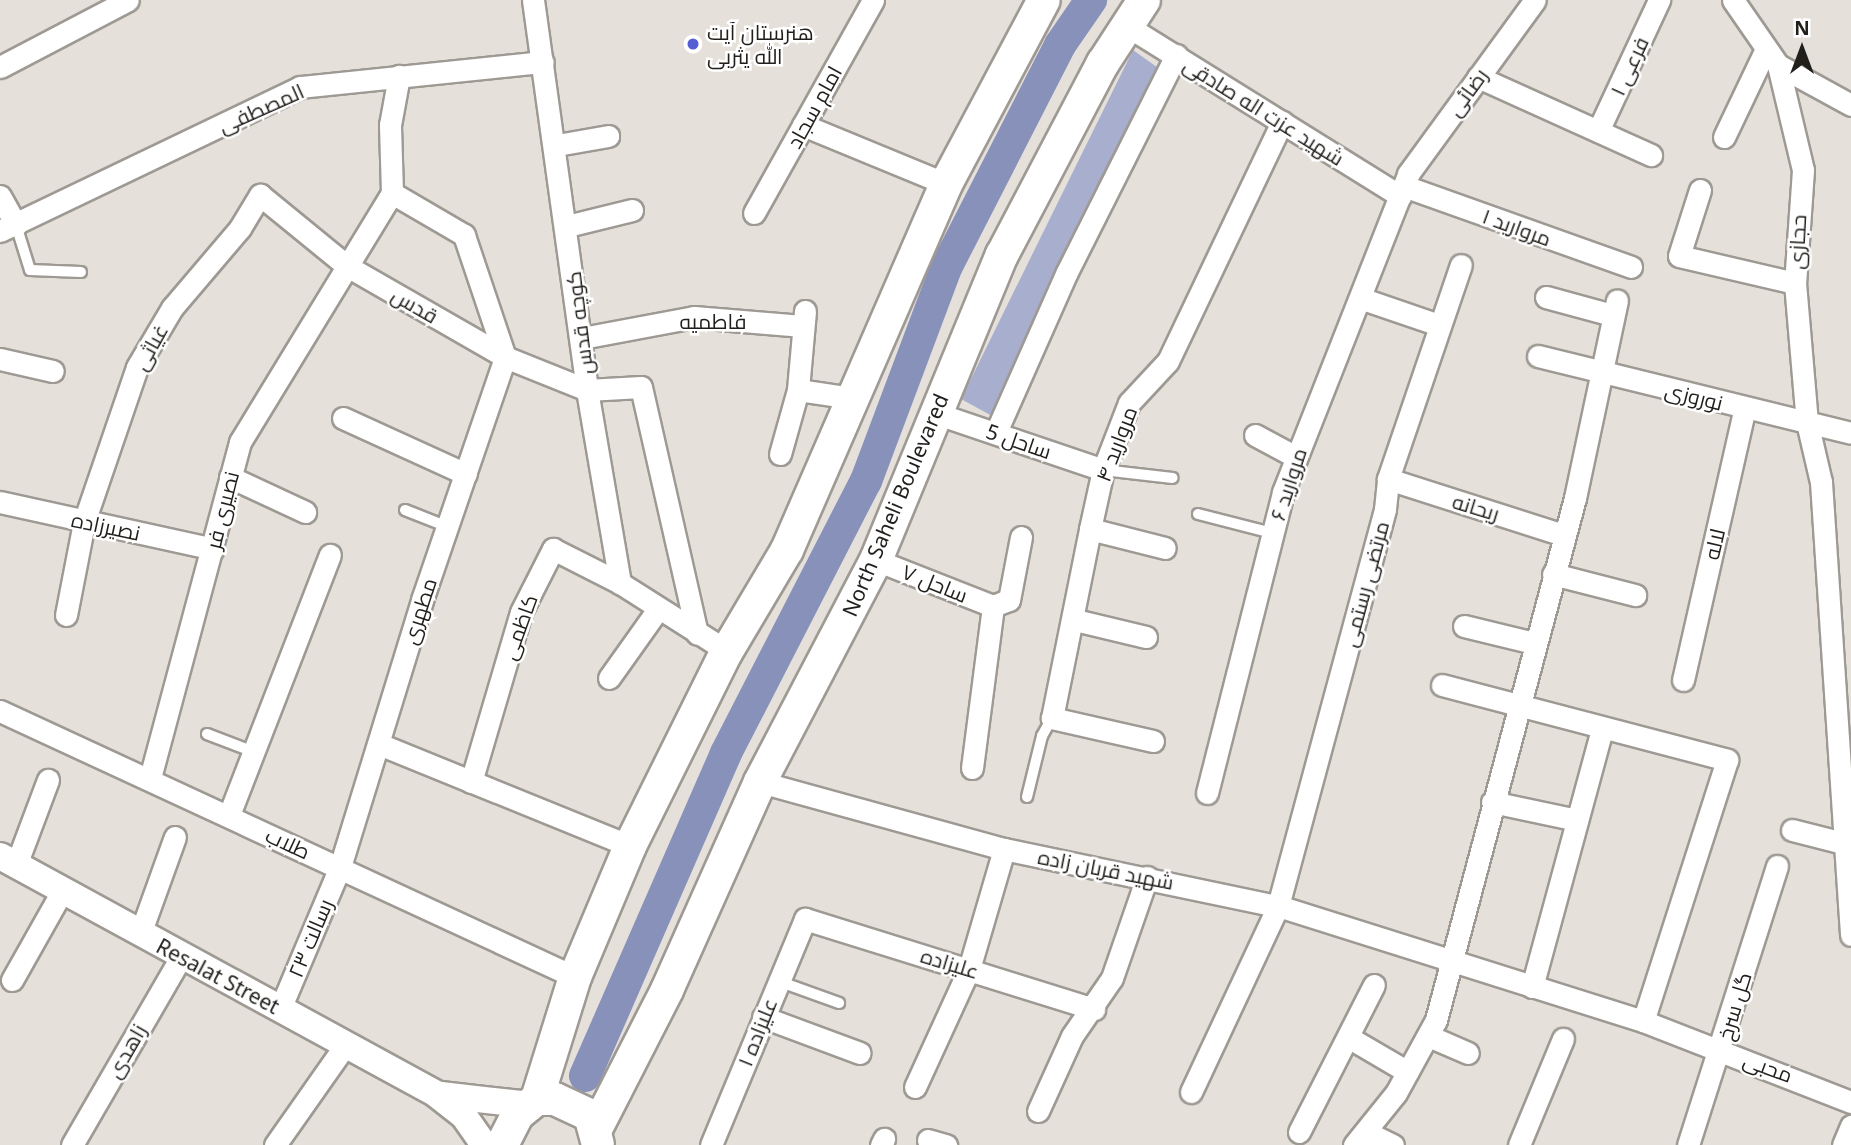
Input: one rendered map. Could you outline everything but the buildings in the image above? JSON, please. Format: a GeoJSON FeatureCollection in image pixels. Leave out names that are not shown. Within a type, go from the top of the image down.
{"type":"FeatureCollection","features":[{"type":"Feature","properties":{"kind":"main road"},"geometry":{"type":"LineString","coordinates":[[502,1145],[517,1115],[533,1102],[575,977],[630,846],[727,652],[787,550],[946,184],[1044,0]]}},
{"type":"Feature","properties":{"kind":"main road","name":"North Saheli Boulevared"},"geometry":{"type":"LineString","coordinates":[[598,1136],[760,782],[876,560],[1002,255],[1135,13]]}},
{"type":"Feature","properties":{"kind":"main road"},"geometry":{"type":"LineString","coordinates":[[533,1102],[579,1106],[598,1136]]}},
{"type":"Feature","properties":{"kind":"street"},"geometry":{"type":"LineString","coordinates":[[0,67],[128,0]]}},
{"type":"Feature","properties":{"kind":"street","name":"کوچه قدس"},"geometry":{"type":"LineString","coordinates":[[533,0],[557,145],[587,390],[620,583]]}},
{"type":"Feature","properties":{"kind":"street","name":"امام سجاد"},"geometry":{"type":"LineString","coordinates":[[754,213],[873,0]]}},
{"type":"Feature","properties":{"kind":"street","name":"رضائی"},"geometry":{"type":"LineString","coordinates":[[1402,191],[1478,77],[1535,0]]}},
{"type":"Feature","properties":{"kind":"street","name":"فرعی ۱"},"geometry":{"type":"LineString","coordinates":[[1598,131],[1659,0]]}},
{"type":"Feature","properties":{"kind":"street","name":"حجازی"},"geometry":{"type":"LineString","coordinates":[[1733,0],[1772,57],[1803,170],[1795,283],[1807,422],[1821,482],[1851,935]]}},
{"type":"Feature","properties":{"kind":"street","name":"شهید عزت اله صادقی"},"geometry":{"type":"LineString","coordinates":[[1135,13],[1176,55],[1282,122],[1402,191]]}},
{"type":"Feature","properties":{"kind":"street"},"geometry":{"type":"LineString","coordinates":[[996,432],[1067,272],[1176,55]]}},
{"type":"Feature","properties":{"kind":"street"},"geometry":{"type":"LineString","coordinates":[[1724,137],[1772,57]]}},
{"type":"Feature","properties":{"kind":"street","name":"حجازی"},"geometry":{"type":"LineString","coordinates":[[1772,57],[1851,105]]}},
{"type":"Feature","properties":{"kind":"street","name":"المصطفی"},"geometry":{"type":"LineString","coordinates":[[8,228],[286,92],[329,82],[543,62]]}},
{"type":"Feature","properties":{"kind":"street"},"geometry":{"type":"LineString","coordinates":[[399,76],[390,125],[392,193],[464,234],[505,357]]}},
{"type":"Feature","properties":{"kind":"street"},"geometry":{"type":"LineString","coordinates":[[1478,77],[1651,155]]}},
{"type":"Feature","properties":{"kind":"street","name":"مروارید ۴"},"geometry":{"type":"LineString","coordinates":[[1052,718],[1075,620],[1103,470],[1129,403],[1168,361],[1282,122]]}},
{"type":"Feature","properties":{"kind":"street"},"geometry":{"type":"LineString","coordinates":[[803,125],[946,184]]}},
{"type":"Feature","properties":{"kind":"street"},"geometry":{"type":"LineString","coordinates":[[557,145],[608,136]]}},
{"type":"Feature","properties":{"kind":"street"},"geometry":{"type":"LineString","coordinates":[[1700,190],[1679,256],[1795,283]]}},
{"type":"Feature","properties":{"kind":"street","name":"مروارید ۱"},"geometry":{"type":"LineString","coordinates":[[1402,191],[1631,267]]}},
{"type":"Feature","properties":{"kind":"street","name":"مروارید ۶"},"geometry":{"type":"LineString","coordinates":[[1207,793],[1272,533],[1296,457],[1402,191]]}},
{"type":"Feature","properties":{"kind":"street","name":"نصیری فر"},"geometry":{"type":"LineString","coordinates":[[150,778],[213,549],[229,477],[247,427],[392,193]]}},
{"type":"Feature","properties":{"kind":"street","name":"قدس"},"geometry":{"type":"LineString","coordinates":[[260,195],[347,265],[505,357],[587,390]]}},
{"type":"Feature","properties":{"kind":"street","name":"غیاثی"},"geometry":{"type":"LineString","coordinates":[[66,615],[84,522],[145,353],[260,195]]}},
{"type":"Feature","properties":{"kind":"street"},"geometry":{"type":"LineString","coordinates":[[0,196],[8,228]]}},
{"type":"Feature","properties":{"kind":"street"},"geometry":{"type":"LineString","coordinates":[[567,226],[632,210]]}},
{"type":"Feature","properties":{"kind":"street","name":"مرتضی رستمی"},"geometry":{"type":"LineString","coordinates":[[1191,1092],[1278,906],[1385,509],[1388,479],[1461,265]]}},
{"type":"Feature","properties":{"kind":"street"},"geometry":{"type":"LineString","coordinates":[[1393,1145],[1360,1139],[1431,1037],[1564,535],[1615,308],[1546,297]]}},
{"type":"Feature","properties":{"kind":"street"},"geometry":{"type":"LineString","coordinates":[[1360,298],[1440,325]]}},
{"type":"Feature","properties":{"kind":"street","name":"فاطمیه"},"geometry":{"type":"LineString","coordinates":[[582,338],[694,317],[804,319],[798,390]]}},
{"type":"Feature","properties":{"kind":"street","name":"نوروزی"},"geometry":{"type":"LineString","coordinates":[[1538,356],[1851,433]]}},
{"type":"Feature","properties":{"kind":"street","name":"مطهری"},"geometry":{"type":"LineString","coordinates":[[340,867],[505,357]]}},
{"type":"Feature","properties":{"kind":"street"},"geometry":{"type":"LineString","coordinates":[[0,359],[53,371]]}},
{"type":"Feature","properties":{"kind":"street"},"geometry":{"type":"LineString","coordinates":[[587,390],[641,387],[697,634]]}},
{"type":"Feature","properties":{"kind":"street"},"geometry":{"type":"LineString","coordinates":[[780,454],[798,390],[853,398]]}},
{"type":"Feature","properties":{"kind":"street","name":"لاله"},"geometry":{"type":"LineString","coordinates":[[1684,680],[1745,408]]}},
{"type":"Feature","properties":{"kind":"street","name":"ساحل 5"},"geometry":{"type":"LineString","coordinates":[[935,413],[1103,470]]}},
{"type":"Feature","properties":{"kind":"street"},"geometry":{"type":"LineString","coordinates":[[344,418],[466,474]]}},
{"type":"Feature","properties":{"kind":"street"},"geometry":{"type":"LineString","coordinates":[[1255,435],[1296,457]]}},
{"type":"Feature","properties":{"kind":"street"},"geometry":{"type":"LineString","coordinates":[[229,477],[305,512]]}},
{"type":"Feature","properties":{"kind":"street","name":"ریحانه"},"geometry":{"type":"LineString","coordinates":[[1388,479],[1564,535]]}},
{"type":"Feature","properties":{"kind":"street","name":"نصیرزاده"},"geometry":{"type":"LineString","coordinates":[[0,502],[213,549]]}},
{"type":"Feature","properties":{"kind":"street"},"geometry":{"type":"LineString","coordinates":[[1090,529],[1165,548]]}},
{"type":"Feature","properties":{"kind":"street"},"geometry":{"type":"LineString","coordinates":[[972,768],[993,606],[1009,600],[1021,537]]}},
{"type":"Feature","properties":{"kind":"street","name":"کاظمی"},"geometry":{"type":"LineString","coordinates":[[471,782],[521,612],[550,553],[558,549],[620,583]]}},
{"type":"Feature","properties":{"kind":"street"},"geometry":{"type":"LineString","coordinates":[[229,815],[330,555]]}},
{"type":"Feature","properties":{"kind":"street","name":"ساحل ۷"},"geometry":{"type":"LineString","coordinates":[[876,560],[993,606]]}},
{"type":"Feature","properties":{"kind":"street"},"geometry":{"type":"LineString","coordinates":[[1553,574],[1635,595]]}},
{"type":"Feature","properties":{"kind":"street"},"geometry":{"type":"LineString","coordinates":[[620,583],[727,652]]}},
{"type":"Feature","properties":{"kind":"street"},"geometry":{"type":"LineString","coordinates":[[609,678],[659,608]]}},
{"type":"Feature","properties":{"kind":"street"},"geometry":{"type":"LineString","coordinates":[[1075,620],[1146,637]]}},
{"type":"Feature","properties":{"kind":"street"},"geometry":{"type":"LineString","coordinates":[[1464,626],[1534,643]]}},
{"type":"Feature","properties":{"kind":"street"},"geometry":{"type":"LineString","coordinates":[[1442,685],[1517,708],[1727,760],[1643,1021]]}},
{"type":"Feature","properties":{"kind":"street","name":"طلاب"},"geometry":{"type":"LineString","coordinates":[[0,711],[150,778],[575,977]]}},
{"type":"Feature","properties":{"kind":"street"},"geometry":{"type":"LineString","coordinates":[[1052,718],[1153,741]]}},
{"type":"Feature","properties":{"kind":"street"},"geometry":{"type":"LineString","coordinates":[[1532,987],[1602,729]]}},
{"type":"Feature","properties":{"kind":"street"},"geometry":{"type":"LineString","coordinates":[[379,744],[630,846]]}},
{"type":"Feature","properties":{"kind":"street"},"geometry":{"type":"LineString","coordinates":[[8,861],[48,780]]}},
{"type":"Feature","properties":{"kind":"street","name":"شهید قربان زاده"},"geometry":{"type":"LineString","coordinates":[[760,782],[1004,849],[1278,906],[1532,987]]}},
{"type":"Feature","properties":{"kind":"street"},"geometry":{"type":"LineString","coordinates":[[1492,802],[1577,820]]}},
{"type":"Feature","properties":{"kind":"street"},"geometry":{"type":"LineString","coordinates":[[1792,830],[1847,844]]}},
{"type":"Feature","properties":{"kind":"street"},"geometry":{"type":"LineString","coordinates":[[140,934],[175,837]]}},
{"type":"Feature","properties":{"kind":"street"},"geometry":{"type":"LineString","coordinates":[[915,1087],[969,969],[1004,849]]}},
{"type":"Feature","properties":{"kind":"street","name":"Resalat Street"},"geometry":{"type":"LineString","coordinates":[[8,861],[436,1094]]}},
{"type":"Feature","properties":{"kind":"street","name":"گل سرخ"},"geometry":{"type":"LineString","coordinates":[[1688,1145],[1777,866]]}},
{"type":"Feature","properties":{"kind":"street","name":"رسالت ۲۳"},"geometry":{"type":"LineString","coordinates":[[280,1009],[340,867]]}},
{"type":"Feature","properties":{"kind":"street"},"geometry":{"type":"LineString","coordinates":[[1038,1111],[1072,1037],[1094,1009],[1112,978],[1147,877]]}},
{"type":"Feature","properties":{"kind":"street"},"geometry":{"type":"LineString","coordinates":[[12,979],[61,892]]}},
{"type":"Feature","properties":{"kind":"street","name":"علیزاده"},"geometry":{"type":"LineString","coordinates":[[806,919],[1094,1009]]}},
{"type":"Feature","properties":{"kind":"street","name":"علیزاده ۱"},"geometry":{"type":"LineString","coordinates":[[711,1145],[806,919]]}},
{"type":"Feature","properties":{"kind":"street","name":"زاهدی"},"geometry":{"type":"LineString","coordinates":[[72,1145],[181,957]]}},
{"type":"Feature","properties":{"kind":"street"},"geometry":{"type":"LineString","coordinates":[[1299,1132],[1374,985]]}},
{"type":"Feature","properties":{"kind":"street","name":"محبی"},"geometry":{"type":"LineString","coordinates":[[1532,987],[1643,1021],[1851,1102]]}},
{"type":"Feature","properties":{"kind":"street"},"geometry":{"type":"LineString","coordinates":[[763,1017],[860,1053]]}},
{"type":"Feature","properties":{"kind":"street"},"geometry":{"type":"LineString","coordinates":[[1348,1037],[1408,1072]]}},
{"type":"Feature","properties":{"kind":"street"},"geometry":{"type":"LineString","coordinates":[[1431,1037],[1468,1053]]}},
{"type":"Feature","properties":{"kind":"street"},"geometry":{"type":"LineString","coordinates":[[1519,1145],[1563,1039]]}},
{"type":"Feature","properties":{"kind":"street"},"geometry":{"type":"LineString","coordinates":[[275,1145],[346,1044]]}},
{"type":"Feature","properties":{"kind":"street"},"geometry":{"type":"LineString","coordinates":[[436,1094],[533,1102]]}},
{"type":"Feature","properties":{"kind":"street"},"geometry":{"type":"LineString","coordinates":[[436,1094],[464,1116],[484,1145]]}},
{"type":"Feature","properties":{"kind":"street"},"geometry":{"type":"LineString","coordinates":[[1843,1145],[1851,1126]]}},
{"type":"Feature","properties":{"kind":"lane"},"geometry":{"type":"LineString","coordinates":[[8,228],[30,270],[81,272]]}},
{"type":"Feature","properties":{"kind":"lane"},"geometry":{"type":"LineString","coordinates":[[1103,470],[1173,478]]}},
{"type":"Feature","properties":{"kind":"lane"},"geometry":{"type":"LineString","coordinates":[[405,510],[448,527]]}},
{"type":"Feature","properties":{"kind":"lane"},"geometry":{"type":"LineString","coordinates":[[1198,514],[1272,533]]}},
{"type":"Feature","properties":{"kind":"lane"},"geometry":{"type":"LineString","coordinates":[[1027,797],[1052,718]]}},
{"type":"Feature","properties":{"kind":"lane"},"geometry":{"type":"LineString","coordinates":[[207,734],[254,752]]}},
{"type":"Feature","properties":{"kind":"lane"},"geometry":{"type":"LineString","coordinates":[[778,981],[839,1003]]}},
{"type":"Feature","properties":{"kind":"shaded area"},"geometry":{"type":"Polygon","coordinates":[[[1133,50],[1161,70],[994,417],[961,399],[1133,50]]]}},
{"type":"Feature","properties":{"kind":"waterway"},"geometry":{"type":"LineString","coordinates":[[585,1076],[726,753],[866,481],[947,266],[1060,45],[1091,0]]}},
{"type":"Feature","properties":{"kind":"place","name":"هنرستان آیت الله یثربی"},"geometry":{"type":"Point","coordinates":[693,44]}}]}
